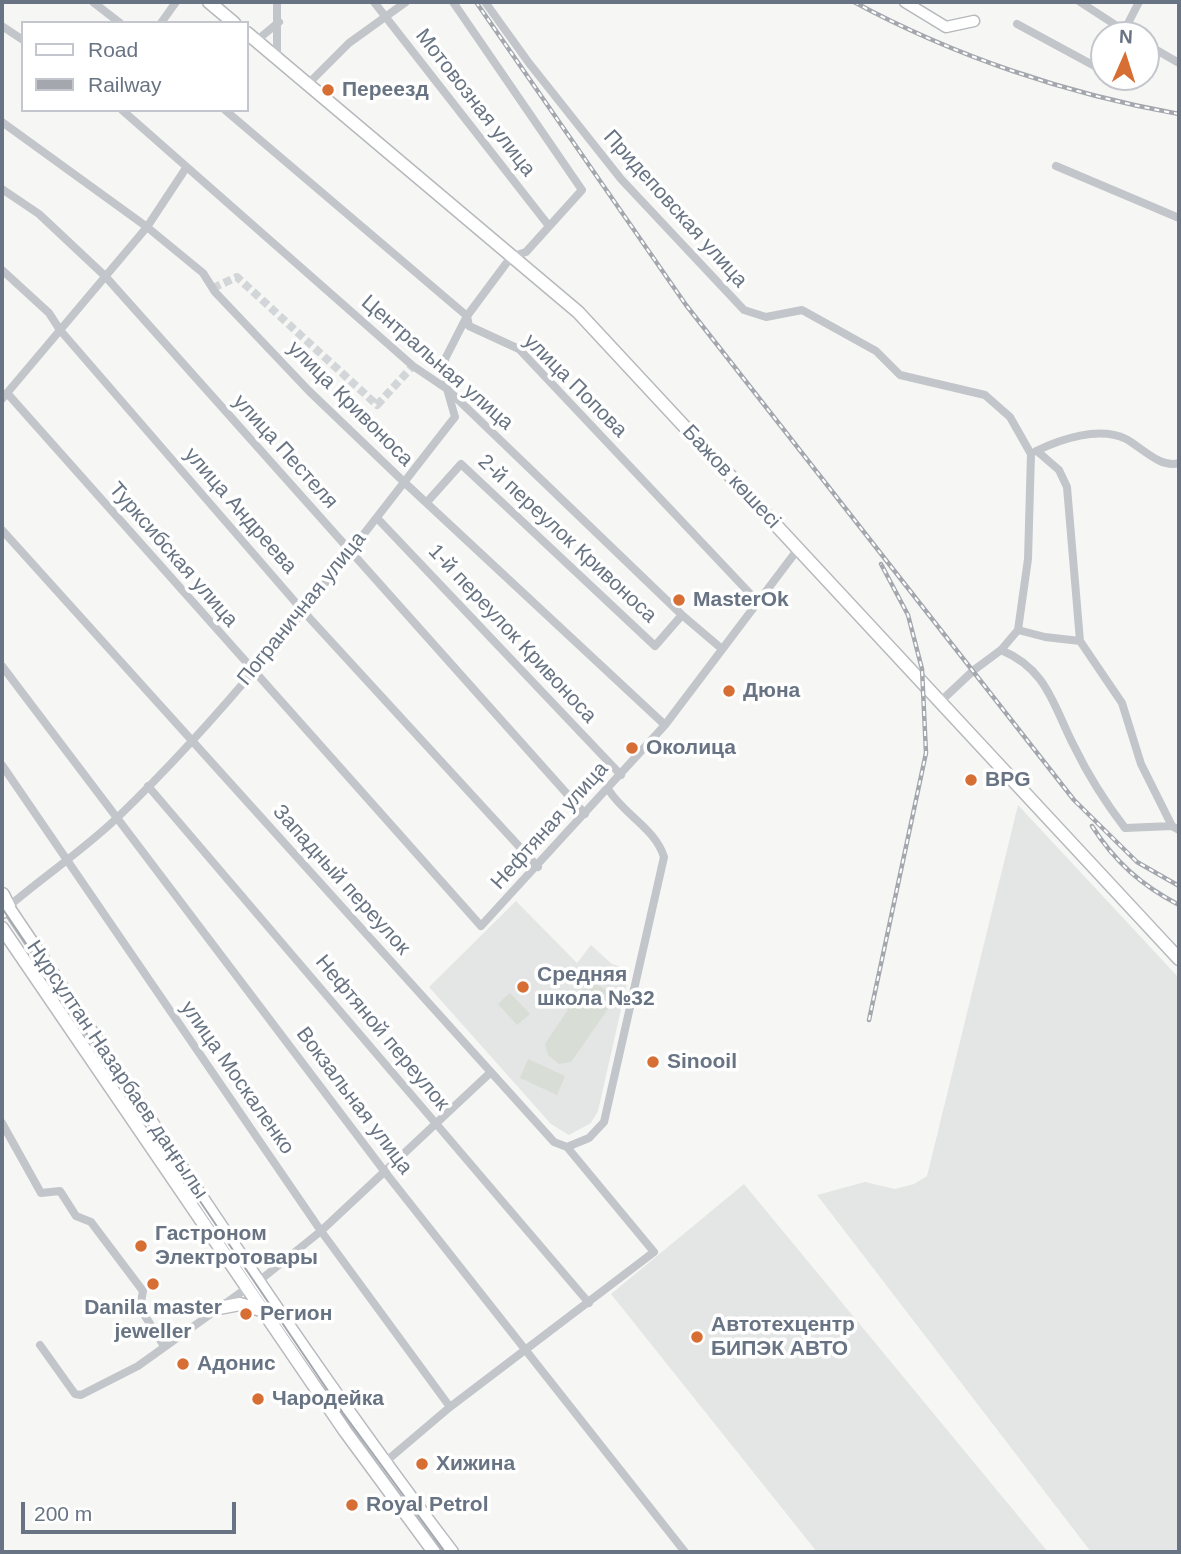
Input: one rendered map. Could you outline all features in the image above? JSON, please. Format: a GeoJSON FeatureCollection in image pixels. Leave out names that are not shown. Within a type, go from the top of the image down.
{"type":"FeatureCollection","features":[{"type":"Feature","properties":{"kind":"main road"},"geometry":{"type":"LineString","coordinates":[[209,2],[232,21]]}},
{"type":"Feature","properties":{"kind":"main road","name":"Бажов көшесі"},"geometry":{"type":"LineString","coordinates":[[251,37],[578,312],[1179,959]]}},
{"type":"Feature","properties":{"kind":"main road","name":"Нұрсұлтан Назарбаев даңғылы"},"geometry":{"type":"LineString","coordinates":[[4,904],[253,1285],[261,1310],[434,1552]]}},
{"type":"Feature","properties":{"kind":"main road","name":"Нұрсұлтан Назарбаев даңғылы"},"geometry":{"type":"LineString","coordinates":[[2,928],[253,1285],[452,1552]]}},
{"type":"Feature","properties":{"kind":"main road"},"geometry":{"type":"LineString","coordinates":[[219,1308],[240,1304],[261,1310]]}},
{"type":"Feature","properties":{"kind":"street"},"geometry":{"type":"LineString","coordinates":[[93,2],[117,21]]}},
{"type":"Feature","properties":{"kind":"street"},"geometry":{"type":"LineString","coordinates":[[162,21],[176,2]]}},
{"type":"Feature","properties":{"kind":"street"},"geometry":{"type":"LineString","coordinates":[[277,2],[277,60]]}},
{"type":"Feature","properties":{"kind":"street","name":"Мотовозная улица"},"geometry":{"type":"LineString","coordinates":[[374,2],[550,226]]}},
{"type":"Feature","properties":{"kind":"street"},"geometry":{"type":"LineString","coordinates":[[307,85],[337,53],[406,2]]}},
{"type":"Feature","properties":{"kind":"street","name":"Пограничная улица"},"geometry":{"type":"LineString","coordinates":[[4,904],[118,817],[192,740],[303,611],[455,417],[447,389],[445,359],[467,316],[511,257],[526,252],[582,191],[453,2]]}},
{"type":"Feature","properties":{"kind":"street","name":"Придеповская улица"},"geometry":{"type":"LineString","coordinates":[[485,2],[606,162],[744,310],[766,317],[802,310],[876,351],[900,375],[985,395],[1010,416],[1034,452]]}},
{"type":"Feature","properties":{"kind":"street"},"geometry":{"type":"LineString","coordinates":[[905,2],[946,26],[974,20]]}},
{"type":"Feature","properties":{"kind":"street"},"geometry":{"type":"LineString","coordinates":[[1080,2],[1107,21]]}},
{"type":"Feature","properties":{"kind":"street"},"geometry":{"type":"LineString","coordinates":[[1131,21],[1139,2]]}},
{"type":"Feature","properties":{"kind":"street"},"geometry":{"type":"LineString","coordinates":[[268,33],[279,22]]}},
{"type":"Feature","properties":{"kind":"street"},"geometry":{"type":"LineString","coordinates":[[1017,24],[1090,64]]}},
{"type":"Feature","properties":{"kind":"street"},"geometry":{"type":"LineString","coordinates":[[2,26],[21,39]]}},
{"type":"Feature","properties":{"kind":"street"},"geometry":{"type":"LineString","coordinates":[[251,37],[268,33],[275,34],[278,39]]}},
{"type":"Feature","properties":{"kind":"street"},"geometry":{"type":"LineString","coordinates":[[1160,52],[1179,63]]}},
{"type":"Feature","properties":{"kind":"street","name":"Центральная улица"},"geometry":{"type":"LineString","coordinates":[[124,112],[413,366],[447,389],[682,615],[722,649]]}},
{"type":"Feature","properties":{"kind":"street","name":"улица Попова"},"geometry":{"type":"LineString","coordinates":[[227,112],[467,316],[469,326],[519,349],[757,601]]}},
{"type":"Feature","properties":{"kind":"street","name":"улица Кривоноса"},"geometry":{"type":"LineString","coordinates":[[2,122],[147,227],[203,273],[215,292],[300,381],[404,482],[665,725]]}},
{"type":"Feature","properties":{"kind":"street"},"geometry":{"type":"LineString","coordinates":[[1056,166],[1179,218]]}},
{"type":"Feature","properties":{"kind":"street"},"geometry":{"type":"LineString","coordinates":[[4,396],[147,227],[186,168]]}},
{"type":"Feature","properties":{"kind":"street","name":"улица Пестеля"},"geometry":{"type":"LineString","coordinates":[[2,189],[39,214],[105,276],[585,814]]}},
{"type":"Feature","properties":{"kind":"street","name":"улица Андреева"},"geometry":{"type":"LineString","coordinates":[[2,270],[50,313],[60,330],[303,611],[538,867]]}},
{"type":"Feature","properties":{"kind":"street","name":"Турксибская улица"},"geometry":{"type":"LineString","coordinates":[[4,396],[481,926]]}},
{"type":"Feature","properties":{"kind":"street"},"geometry":{"type":"LineString","coordinates":[[1034,452],[1068,438],[1104,434],[1124,438],[1164,462],[1179,463]]}},
{"type":"Feature","properties":{"kind":"street"},"geometry":{"type":"LineString","coordinates":[[942,701],[974,670],[1001,650],[1018,629],[1028,559],[1034,452]]}},
{"type":"Feature","properties":{"kind":"street"},"geometry":{"type":"LineString","coordinates":[[1001,650],[1023,659],[1049,690],[1099,793],[1125,828],[1176,828],[1141,764],[1122,703],[1080,641],[1067,486],[1059,470],[1034,452]]}},
{"type":"Feature","properties":{"kind":"street","name":"2-й переулок Кривоноса"},"geometry":{"type":"LineString","coordinates":[[427,502],[461,464],[655,646],[682,615]]}},
{"type":"Feature","properties":{"kind":"street","name":"1-й переулок Кривоноса"},"geometry":{"type":"LineString","coordinates":[[377,518],[621,775]]}},
{"type":"Feature","properties":{"kind":"street","name":"Западный переулок"},"geometry":{"type":"LineString","coordinates":[[2,530],[554,1142],[566,1147],[654,1252],[589,1303]]}},
{"type":"Feature","properties":{"kind":"street","name":"Нефтяная улица"},"geometry":{"type":"LineString","coordinates":[[481,926],[538,867],[665,725],[799,549]]}},
{"type":"Feature","properties":{"kind":"street"},"geometry":{"type":"LineString","coordinates":[[1018,629],[1045,637],[1080,641]]}},
{"type":"Feature","properties":{"kind":"street","name":"Вокзальная улица"},"geometry":{"type":"LineString","coordinates":[[2,666],[385,1172],[685,1552]]}},
{"type":"Feature","properties":{"kind":"street","name":"улица Москаленко"},"geometry":{"type":"LineString","coordinates":[[2,765],[321,1231],[450,1407]]}},
{"type":"Feature","properties":{"kind":"street","name":"Нефтяной переулок"},"geometry":{"type":"LineString","coordinates":[[148,786],[589,1303]]}},
{"type":"Feature","properties":{"kind":"street"},"geometry":{"type":"LineString","coordinates":[[566,1147],[589,1138],[604,1122],[664,857],[659,841],[617,804],[608,789]]}},
{"type":"Feature","properties":{"kind":"street"},"geometry":{"type":"LineString","coordinates":[[40,1345],[78,1395],[138,1366],[253,1285],[321,1231],[491,1072]]}},
{"type":"Feature","properties":{"kind":"street"},"geometry":{"type":"LineString","coordinates":[[2,1123],[41,1194],[60,1191],[76,1216],[91,1222],[143,1291],[140,1308],[164,1346]]}},
{"type":"Feature","properties":{"kind":"street"},"geometry":{"type":"LineString","coordinates":[[384,1463],[450,1407],[589,1303]]}},
{"type":"Feature","properties":{"kind":"shaded area"},"geometry":{"type":"Polygon","coordinates":[[[1018,805],[1179,978],[1179,1552],[1091,1552],[817,1195],[865,1182],[895,1189],[914,1184],[927,1176],[1018,805]]]}},
{"type":"Feature","properties":{"kind":"shaded area"},"geometry":{"type":"Polygon","coordinates":[[[516,901],[577,963],[591,945],[612,964],[630,970],[598,1111],[591,1123],[569,1135],[551,1124],[429,987],[516,901]]]}},
{"type":"Feature","properties":{"kind":"shaded area"},"geometry":{"type":"Polygon","coordinates":[[[597,984],[610,993],[610,1006],[571,1062],[559,1064],[548,1055],[545,1044],[581,990],[597,984]]]}},
{"type":"Feature","properties":{"kind":"shaded area"},"geometry":{"type":"Polygon","coordinates":[[[510,993],[530,1014],[517,1025],[498,1004],[510,993]]]}},
{"type":"Feature","properties":{"kind":"shaded area"},"geometry":{"type":"Polygon","coordinates":[[[528,1059],[565,1076],[557,1095],[520,1078],[528,1059]]]}},
{"type":"Feature","properties":{"kind":"shaded area"},"geometry":{"type":"Polygon","coordinates":[[[744,1184],[1048,1552],[817,1552],[611,1294],[744,1184]]]}},
{"type":"Feature","properties":{"kind":"tunnel"},"geometry":{"type":"LineString","coordinates":[[213,288],[237,277],[377,405],[413,366]]}},
{"type":"Feature","properties":{"kind":"tram line"},"geometry":{"type":"LineString","coordinates":[[2,908],[343,1413],[445,1552]]}},
{"type":"Feature","properties":{"kind":"railway"},"geometry":{"type":"LineString","coordinates":[[476,2],[686,305],[1074,800],[1137,862],[1179,886]]}},
{"type":"Feature","properties":{"kind":"railway"},"geometry":{"type":"LineString","coordinates":[[854,2],[931,39],[1012,71],[1095,96],[1179,114]]}},
{"type":"Feature","properties":{"kind":"railway"},"geometry":{"type":"LineString","coordinates":[[869,1020],[926,753],[922,669],[908,615],[881,564]]}},
{"type":"Feature","properties":{"kind":"railway"},"geometry":{"type":"LineString","coordinates":[[1092,826],[1130,872],[1179,905]]}},
{"type":"Feature","properties":{"kind":"place","name":"Переезд"},"geometry":{"type":"Point","coordinates":[328,90]}},
{"type":"Feature","properties":{"kind":"place","name":"MasterOk"},"geometry":{"type":"Point","coordinates":[679,600]}},
{"type":"Feature","properties":{"kind":"place","name":"Дюна"},"geometry":{"type":"Point","coordinates":[729,691]}},
{"type":"Feature","properties":{"kind":"place","name":"Околица"},"geometry":{"type":"Point","coordinates":[632,748]}},
{"type":"Feature","properties":{"kind":"place","name":"BPG"},"geometry":{"type":"Point","coordinates":[971,780]}},
{"type":"Feature","properties":{"kind":"place","name":"Средняя школа №32"},"geometry":{"type":"Point","coordinates":[523,987]}},
{"type":"Feature","properties":{"kind":"place","name":"Sinooil"},"geometry":{"type":"Point","coordinates":[653,1062]}},
{"type":"Feature","properties":{"kind":"place","name":"Гастроном Электротовары"},"geometry":{"type":"Point","coordinates":[141,1246]}},
{"type":"Feature","properties":{"kind":"place","name":"Danila master jeweller"},"geometry":{"type":"Point","coordinates":[153,1284]}},
{"type":"Feature","properties":{"kind":"place","name":"Регион"},"geometry":{"type":"Point","coordinates":[246,1314]}},
{"type":"Feature","properties":{"kind":"place","name":"Автотехцентр БИПЭК АВТО"},"geometry":{"type":"Point","coordinates":[697,1337]}},
{"type":"Feature","properties":{"kind":"place","name":"Адонис"},"geometry":{"type":"Point","coordinates":[183,1364]}},
{"type":"Feature","properties":{"kind":"place","name":"Чародейка"},"geometry":{"type":"Point","coordinates":[258,1399]}},
{"type":"Feature","properties":{"kind":"place","name":"Хижина"},"geometry":{"type":"Point","coordinates":[422,1464]}},
{"type":"Feature","properties":{"kind":"place","name":"Royal Petrol"},"geometry":{"type":"Point","coordinates":[352,1505]}}]}
